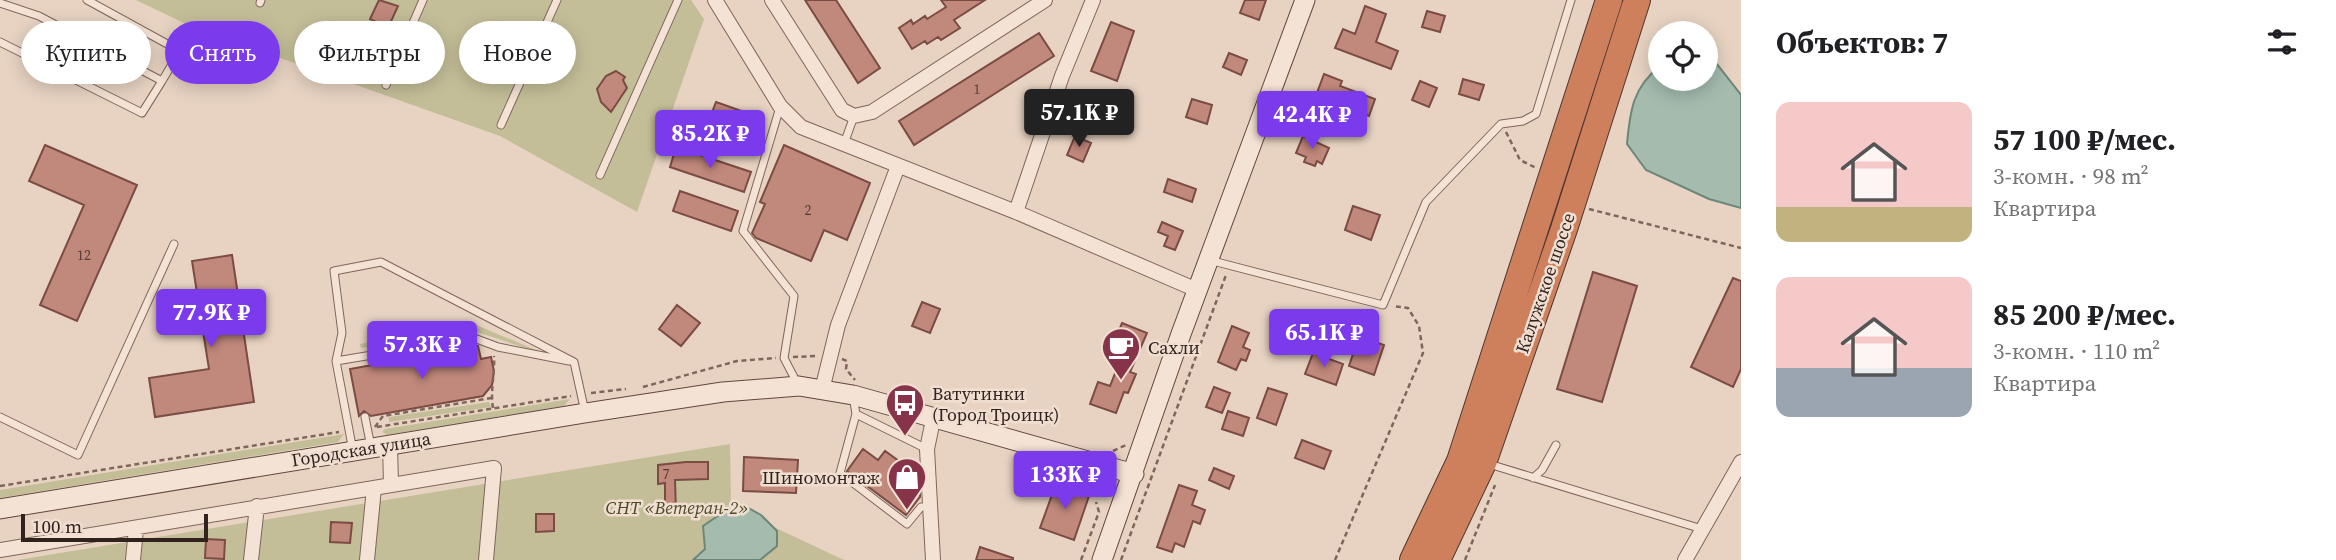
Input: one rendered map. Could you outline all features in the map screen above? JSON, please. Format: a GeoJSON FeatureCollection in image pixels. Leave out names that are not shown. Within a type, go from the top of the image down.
{"type":"FeatureCollection","features":[{"type":"Feature","properties":{"kind":"highway","name":"Калужское шоссе"},"geometry":{"type":"LineString","coordinates":[[1413,560],[1460,461],[1609,0]]}},
{"type":"Feature","properties":{"kind":"highway","name":"Калужское шоссе"},"geometry":{"type":"LineString","coordinates":[[1437,560],[1483,463],[1564,229],[1637,0]]}},
{"type":"Feature","properties":{"kind":"main road"},"geometry":{"type":"LineString","coordinates":[[1102,560],[1197,290],[1305,0]]}},
{"type":"Feature","properties":{"kind":"main road","name":"Городская улица"},"geometry":{"type":"LineString","coordinates":[[0,509],[583,404],[799,386],[822,390],[854,404],[933,420],[1134,474]]}},
{"type":"Feature","properties":{"kind":"street"},"geometry":{"type":"LineString","coordinates":[[715,0],[780,106],[801,127],[1016,212],[1197,290]]}},
{"type":"Feature","properties":{"kind":"street"},"geometry":{"type":"LineString","coordinates":[[772,0],[842,110],[854,116],[872,112],[1045,0]]}},
{"type":"Feature","properties":{"kind":"street"},"geometry":{"type":"LineString","coordinates":[[1016,212],[1062,76],[1093,0]]}},
{"type":"Feature","properties":{"kind":"street"},"geometry":{"type":"LineString","coordinates":[[822,390],[838,326],[898,166]]}},
{"type":"Feature","properties":{"kind":"street"},"geometry":{"type":"LineString","coordinates":[[933,420],[927,449],[933,560]]}},
{"type":"Feature","properties":{"kind":"street"},"geometry":{"type":"LineString","coordinates":[[381,439],[390,485]]}},
{"type":"Feature","properties":{"kind":"street"},"geometry":{"type":"LineString","coordinates":[[1685,560],[1741,462]]}},
{"type":"Feature","properties":{"kind":"street"},"geometry":{"type":"LineString","coordinates":[[0,550],[16,553],[257,506],[494,468],[486,560]]}},
{"type":"Feature","properties":{"kind":"street"},"geometry":{"type":"LineString","coordinates":[[367,560],[374,488]]}},
{"type":"Feature","properties":{"kind":"street"},"geometry":{"type":"LineString","coordinates":[[251,560],[257,506]]}},
{"type":"Feature","properties":{"kind":"street"},"geometry":{"type":"LineString","coordinates":[[132,560],[136,529]]}},
{"type":"Feature","properties":{"kind":"lane"},"geometry":{"type":"LineString","coordinates":[[0,42],[142,113],[180,51],[87,0]]}},
{"type":"Feature","properties":{"kind":"lane"},"geometry":{"type":"LineString","coordinates":[[386,85],[423,0]]}},
{"type":"Feature","properties":{"kind":"lane"},"geometry":{"type":"LineString","coordinates":[[501,125],[557,0]]}},
{"type":"Feature","properties":{"kind":"lane"},"geometry":{"type":"LineString","coordinates":[[600,175],[678,0]]}},
{"type":"Feature","properties":{"kind":"lane"},"geometry":{"type":"LineString","coordinates":[[1208,260],[1383,305],[1426,202],[1501,124],[1523,121],[1536,114],[1571,0]]}},
{"type":"Feature","properties":{"kind":"lane"},"geometry":{"type":"LineString","coordinates":[[0,3],[39,16],[162,81]]}},
{"type":"Feature","properties":{"kind":"lane"},"geometry":{"type":"LineString","coordinates":[[780,106],[743,231],[794,296],[784,358],[799,386]]}},
{"type":"Feature","properties":{"kind":"lane"},"geometry":{"type":"LineString","coordinates":[[844,144],[854,116]]}},
{"type":"Feature","properties":{"kind":"lane"},"geometry":{"type":"LineString","coordinates":[[0,417],[78,455],[174,244]]}},
{"type":"Feature","properties":{"kind":"lane"},"geometry":{"type":"LineString","coordinates":[[381,439],[350,430],[336,360],[342,333],[334,271],[381,262],[574,362]]}},
{"type":"Feature","properties":{"kind":"lane"},"geometry":{"type":"LineString","coordinates":[[336,360],[474,338],[498,347],[574,362]]}},
{"type":"Feature","properties":{"kind":"lane"},"geometry":{"type":"LineString","coordinates":[[574,362],[583,404]]}},
{"type":"Feature","properties":{"kind":"lane"},"geometry":{"type":"LineString","coordinates":[[927,449],[854,404],[840,473],[907,524],[921,507],[929,507]]}},
{"type":"Feature","properties":{"kind":"lane"},"geometry":{"type":"LineString","coordinates":[[366,417],[381,439]]}},
{"type":"Feature","properties":{"kind":"lane"},"geometry":{"type":"LineString","coordinates":[[1533,478],[1542,470],[1556,444]]}},
{"type":"Feature","properties":{"kind":"lane"},"geometry":{"type":"LineString","coordinates":[[1483,463],[1702,529]]}},
{"type":"Feature","properties":{"kind":"path"},"geometry":{"type":"LineString","coordinates":[[1501,124],[1520,160],[1539,169]]}},
{"type":"Feature","properties":{"kind":"path"},"geometry":{"type":"LineString","coordinates":[[1586,208],[1741,248]]}},
{"type":"Feature","properties":{"kind":"path"},"geometry":{"type":"LineString","coordinates":[[1121,560],[1229,265]]}},
{"type":"Feature","properties":{"kind":"path"},"geometry":{"type":"LineString","coordinates":[[1335,560],[1423,353],[1419,326],[1408,308],[1383,305]]}},
{"type":"Feature","properties":{"kind":"path"},"geometry":{"type":"LineString","coordinates":[[494,409],[491,398],[496,376],[494,355],[499,352]]}},
{"type":"Feature","properties":{"kind":"path"},"geometry":{"type":"LineString","coordinates":[[640,388],[737,361],[784,358]]}},
{"type":"Feature","properties":{"kind":"path"},"geometry":{"type":"LineString","coordinates":[[491,398],[383,416],[371,427],[381,439],[494,409],[583,404],[628,389]]}},
{"type":"Feature","properties":{"kind":"path"},"geometry":{"type":"LineString","coordinates":[[0,486],[350,430]]}},
{"type":"Feature","properties":{"kind":"path"},"geometry":{"type":"LineString","coordinates":[[1080,560],[1099,512],[1096,502]]}},
{"type":"Feature","properties":{"kind":"green space"},"geometry":{"type":"Polygon","coordinates":[[[136,0],[691,0],[704,19],[637,212],[500,136],[353,84],[445,84],[445,21],[294,21],[294,63],[280,58],[280,21],[180,21],[136,0]]]}},
{"type":"Feature","properties":{"kind":"green space"},"geometry":{"type":"Polygon","coordinates":[[[469,322],[550,356],[468,329],[361,348],[360,344],[469,322]]]}},
{"type":"Feature","properties":{"kind":"green space"},"geometry":{"type":"Polygon","coordinates":[[[570,399],[564,406],[387,435],[382,432],[385,429],[570,399]]]}},
{"type":"Feature","properties":{"kind":"green space"},"geometry":{"type":"Polygon","coordinates":[[[489,402],[491,407],[389,422],[389,417],[489,402]]]}},
{"type":"Feature","properties":{"kind":"green space"},"geometry":{"type":"Polygon","coordinates":[[[344,434],[338,442],[0,498],[0,490],[344,434]]]}},
{"type":"Feature","properties":{"kind":"green space","name":"СНТ «Ветеран-2»"},"geometry":{"type":"Polygon","coordinates":[[[730,444],[731,507],[844,560],[17,560],[730,444]]]}},
{"type":"Feature","properties":{"kind":"shaded area"},"geometry":{"type":"Polygon","coordinates":[[[1718,65],[1741,95],[1741,208],[1709,199],[1646,170],[1627,144],[1632,110],[1648,78],[1648,91],[1718,91],[1718,65]]]}},
{"type":"Feature","properties":{"kind":"shaded area"},"geometry":{"type":"Polygon","coordinates":[[[743,505],[761,515],[777,531],[777,546],[760,560],[693,560],[705,549],[703,526],[731,507],[743,505]]]}},
{"type":"Feature","properties":{"kind":"building"},"geometry":{"type":"Polygon","coordinates":[[[379,0],[398,6],[391,21],[370,19],[379,0]]]}},
{"type":"Feature","properties":{"kind":"building"},"geometry":{"type":"Polygon","coordinates":[[[805,0],[836,0],[880,68],[858,83],[805,0]]]}},
{"type":"Feature","properties":{"kind":"building"},"geometry":{"type":"Polygon","coordinates":[[[941,0],[985,0],[954,20],[960,28],[941,40],[938,37],[927,44],[925,41],[912,49],[899,28],[911,20],[913,24],[925,16],[927,19],[946,7],[941,0]]]}},
{"type":"Feature","properties":{"kind":"building"},"geometry":{"type":"Polygon","coordinates":[[[1245,0],[1266,0],[1259,20],[1240,13],[1245,0]]]}},
{"type":"Feature","properties":{"kind":"building"},"geometry":{"type":"Polygon","coordinates":[[[1365,6],[1386,14],[1376,42],[1398,51],[1391,69],[1335,48],[1343,29],[1355,34],[1365,6]]]}},
{"type":"Feature","properties":{"kind":"building"},"geometry":{"type":"Polygon","coordinates":[[[1427,11],[1445,16],[1440,32],[1422,27],[1427,11]]]}},
{"type":"Feature","properties":{"kind":"building"},"geometry":{"type":"Polygon","coordinates":[[[1111,22],[1134,31],[1117,81],[1091,71],[1111,22]]]}},
{"type":"Feature","properties":{"kind":"building"},"geometry":{"type":"Polygon","coordinates":[[[1039,33],[1054,56],[914,145],[899,121],[1039,33]]]}},
{"type":"Feature","properties":{"kind":"building"},"geometry":{"type":"Polygon","coordinates":[[[1229,53],[1247,60],[1241,75],[1223,67],[1229,53]]]}},
{"type":"Feature","properties":{"kind":"building"},"geometry":{"type":"Polygon","coordinates":[[[616,71],[625,77],[623,80],[627,88],[611,112],[601,102],[597,89],[606,76],[616,71]]]}},
{"type":"Feature","properties":{"kind":"building"},"geometry":{"type":"Polygon","coordinates":[[[1324,74],[1342,81],[1340,86],[1375,99],[1369,116],[1334,103],[1329,115],[1311,109],[1324,74]]]}},
{"type":"Feature","properties":{"kind":"building"},"geometry":{"type":"Polygon","coordinates":[[[1463,79],[1484,85],[1479,100],[1459,94],[1463,79]]]}},
{"type":"Feature","properties":{"kind":"building"},"geometry":{"type":"Polygon","coordinates":[[[1420,81],[1437,88],[1429,107],[1412,100],[1420,81]]]}},
{"type":"Feature","properties":{"kind":"building"},"geometry":{"type":"Polygon","coordinates":[[[1192,99],[1212,105],[1207,124],[1186,117],[1192,99]]]}},
{"type":"Feature","properties":{"kind":"building"},"geometry":{"type":"Polygon","coordinates":[[[716,102],[753,115],[748,128],[757,131],[749,153],[703,136],[716,102]]]}},
{"type":"Feature","properties":{"kind":"building"},"geometry":{"type":"Polygon","coordinates":[[[1075,136],[1091,143],[1083,162],[1067,155],[1075,136]]]}},
{"type":"Feature","properties":{"kind":"building"},"geometry":{"type":"Polygon","coordinates":[[[1303,136],[1329,148],[1322,164],[1317,161],[1315,166],[1304,162],[1306,157],[1296,153],[1303,136]]]}},
{"type":"Feature","properties":{"kind":"building"},"geometry":{"type":"Polygon","coordinates":[[[45,145],[137,185],[77,321],[40,305],[84,205],[29,181],[45,145]]]}},
{"type":"Feature","properties":{"kind":"building"},"geometry":{"type":"Polygon","coordinates":[[[784,145],[870,183],[847,240],[824,230],[811,261],[756,238],[752,233],[765,204],[760,202],[784,145]]]}},
{"type":"Feature","properties":{"kind":"building"},"geometry":{"type":"Polygon","coordinates":[[[676,147],[751,172],[744,192],[670,167],[676,147]]]}},
{"type":"Feature","properties":{"kind":"building"},"geometry":{"type":"Polygon","coordinates":[[[1168,179],[1196,189],[1192,202],[1164,192],[1168,179]]]}},
{"type":"Feature","properties":{"kind":"building"},"geometry":{"type":"Polygon","coordinates":[[[680,191],[738,211],[731,231],[673,211],[680,191]]]}},
{"type":"Feature","properties":{"kind":"building"},"geometry":{"type":"Polygon","coordinates":[[[1353,206],[1380,215],[1371,240],[1345,230],[1353,206]]]}},
{"type":"Feature","properties":{"kind":"building"},"geometry":{"type":"Polygon","coordinates":[[[1162,222],[1183,231],[1175,250],[1164,246],[1168,236],[1158,232],[1162,222]]]}},
{"type":"Feature","properties":{"kind":"building"},"geometry":{"type":"Polygon","coordinates":[[[232,255],[254,402],[155,417],[149,378],[209,369],[192,261],[232,255]]]}},
{"type":"Feature","properties":{"kind":"building"},"geometry":{"type":"Polygon","coordinates":[[[1593,272],[1637,286],[1602,402],[1557,389],[1593,272]]]}},
{"type":"Feature","properties":{"kind":"building"},"geometry":{"type":"Polygon","coordinates":[[[1733,278],[1741,281],[1741,369],[1733,387],[1691,367],[1733,278]]]}},
{"type":"Feature","properties":{"kind":"building"},"geometry":{"type":"Polygon","coordinates":[[[922,302],[940,309],[930,333],[912,326],[922,302]]]}},
{"type":"Feature","properties":{"kind":"building"},"geometry":{"type":"Polygon","coordinates":[[[677,305],[700,323],[681,346],[659,329],[677,305]]]}},
{"type":"Feature","properties":{"kind":"building"},"geometry":{"type":"Polygon","coordinates":[[[1122,323],[1147,333],[1130,372],[1136,374],[1128,393],[1124,392],[1116,413],[1090,404],[1098,382],[1110,386],[1129,338],[1118,333],[1122,323]]]}},
{"type":"Feature","properties":{"kind":"building"},"geometry":{"type":"Polygon","coordinates":[[[1232,326],[1249,333],[1243,347],[1250,350],[1246,361],[1241,359],[1236,370],[1218,362],[1232,326]]]}},
{"type":"Feature","properties":{"kind":"building"},"geometry":{"type":"Polygon","coordinates":[[[1359,336],[1384,345],[1374,375],[1349,366],[1359,336]]]}},
{"type":"Feature","properties":{"kind":"building"},"geometry":{"type":"Polygon","coordinates":[[[478,346],[481,359],[491,357],[494,371],[492,385],[483,396],[371,416],[364,411],[359,416],[350,369],[478,346]]]}},
{"type":"Feature","properties":{"kind":"building"},"geometry":{"type":"Polygon","coordinates":[[[1313,353],[1343,364],[1336,385],[1305,374],[1313,353]]]}},
{"type":"Feature","properties":{"kind":"building"},"geometry":{"type":"Polygon","coordinates":[[[1214,387],[1230,393],[1222,413],[1206,407],[1214,387]]]}},
{"type":"Feature","properties":{"kind":"building"},"geometry":{"type":"Polygon","coordinates":[[[1268,388],[1287,394],[1276,425],[1257,418],[1268,388]]]}},
{"type":"Feature","properties":{"kind":"building"},"geometry":{"type":"Polygon","coordinates":[[[1228,411],[1249,418],[1243,436],[1222,429],[1228,411]]]}},
{"type":"Feature","properties":{"kind":"building"},"geometry":{"type":"Polygon","coordinates":[[[1302,440],[1331,451],[1324,469],[1295,458],[1302,440]]]}},
{"type":"Feature","properties":{"kind":"building"},"geometry":{"type":"Polygon","coordinates":[[[863,449],[878,460],[885,451],[914,472],[907,481],[920,491],[920,497],[906,515],[847,471],[863,449]]]}},
{"type":"Feature","properties":{"kind":"building"},"geometry":{"type":"Polygon","coordinates":[[[744,457],[798,460],[796,493],[743,491],[744,457]]]}},
{"type":"Feature","properties":{"kind":"building"},"geometry":{"type":"Polygon","coordinates":[[[708,462],[708,479],[675,480],[676,511],[665,512],[665,483],[658,484],[658,465],[708,462]]]}},
{"type":"Feature","properties":{"kind":"building"},"geometry":{"type":"Polygon","coordinates":[[[1214,468],[1234,476],[1229,489],[1209,480],[1214,468]]]}},
{"type":"Feature","properties":{"kind":"building"},"geometry":{"type":"Polygon","coordinates":[[[1057,481],[1090,493],[1074,540],[1040,528],[1057,481]]]}},
{"type":"Feature","properties":{"kind":"building"},"geometry":{"type":"Polygon","coordinates":[[[1179,485],[1197,491],[1192,505],[1205,510],[1200,524],[1193,521],[1184,547],[1175,543],[1172,552],[1157,547],[1179,485]]]}},
{"type":"Feature","properties":{"kind":"building"},"geometry":{"type":"Polygon","coordinates":[[[536,514],[554,514],[554,531],[536,532],[536,514]]]}},
{"type":"Feature","properties":{"kind":"building"},"geometry":{"type":"Polygon","coordinates":[[[331,522],[352,523],[350,543],[330,542],[331,522]]]}},
{"type":"Feature","properties":{"kind":"building"},"geometry":{"type":"Polygon","coordinates":[[[206,539],[225,540],[224,559],[205,558],[206,539]]]}},
{"type":"Feature","properties":{"kind":"building"},"geometry":{"type":"Polygon","coordinates":[[[980,547],[1013,558],[1013,560],[976,560],[980,547]]]}},
{"type":"Feature","properties":{"kind":"place","name":"Сахли"},"geometry":{"type":"Point","coordinates":[1121,381]}},
{"type":"Feature","properties":{"kind":"place","name":"Ватутинки (Город Троицк)"},"geometry":{"type":"Point","coordinates":[905,437]}},
{"type":"Feature","properties":{"kind":"place","name":"Шиномонтаж"},"geometry":{"type":"Point","coordinates":[907,511]}}]}
